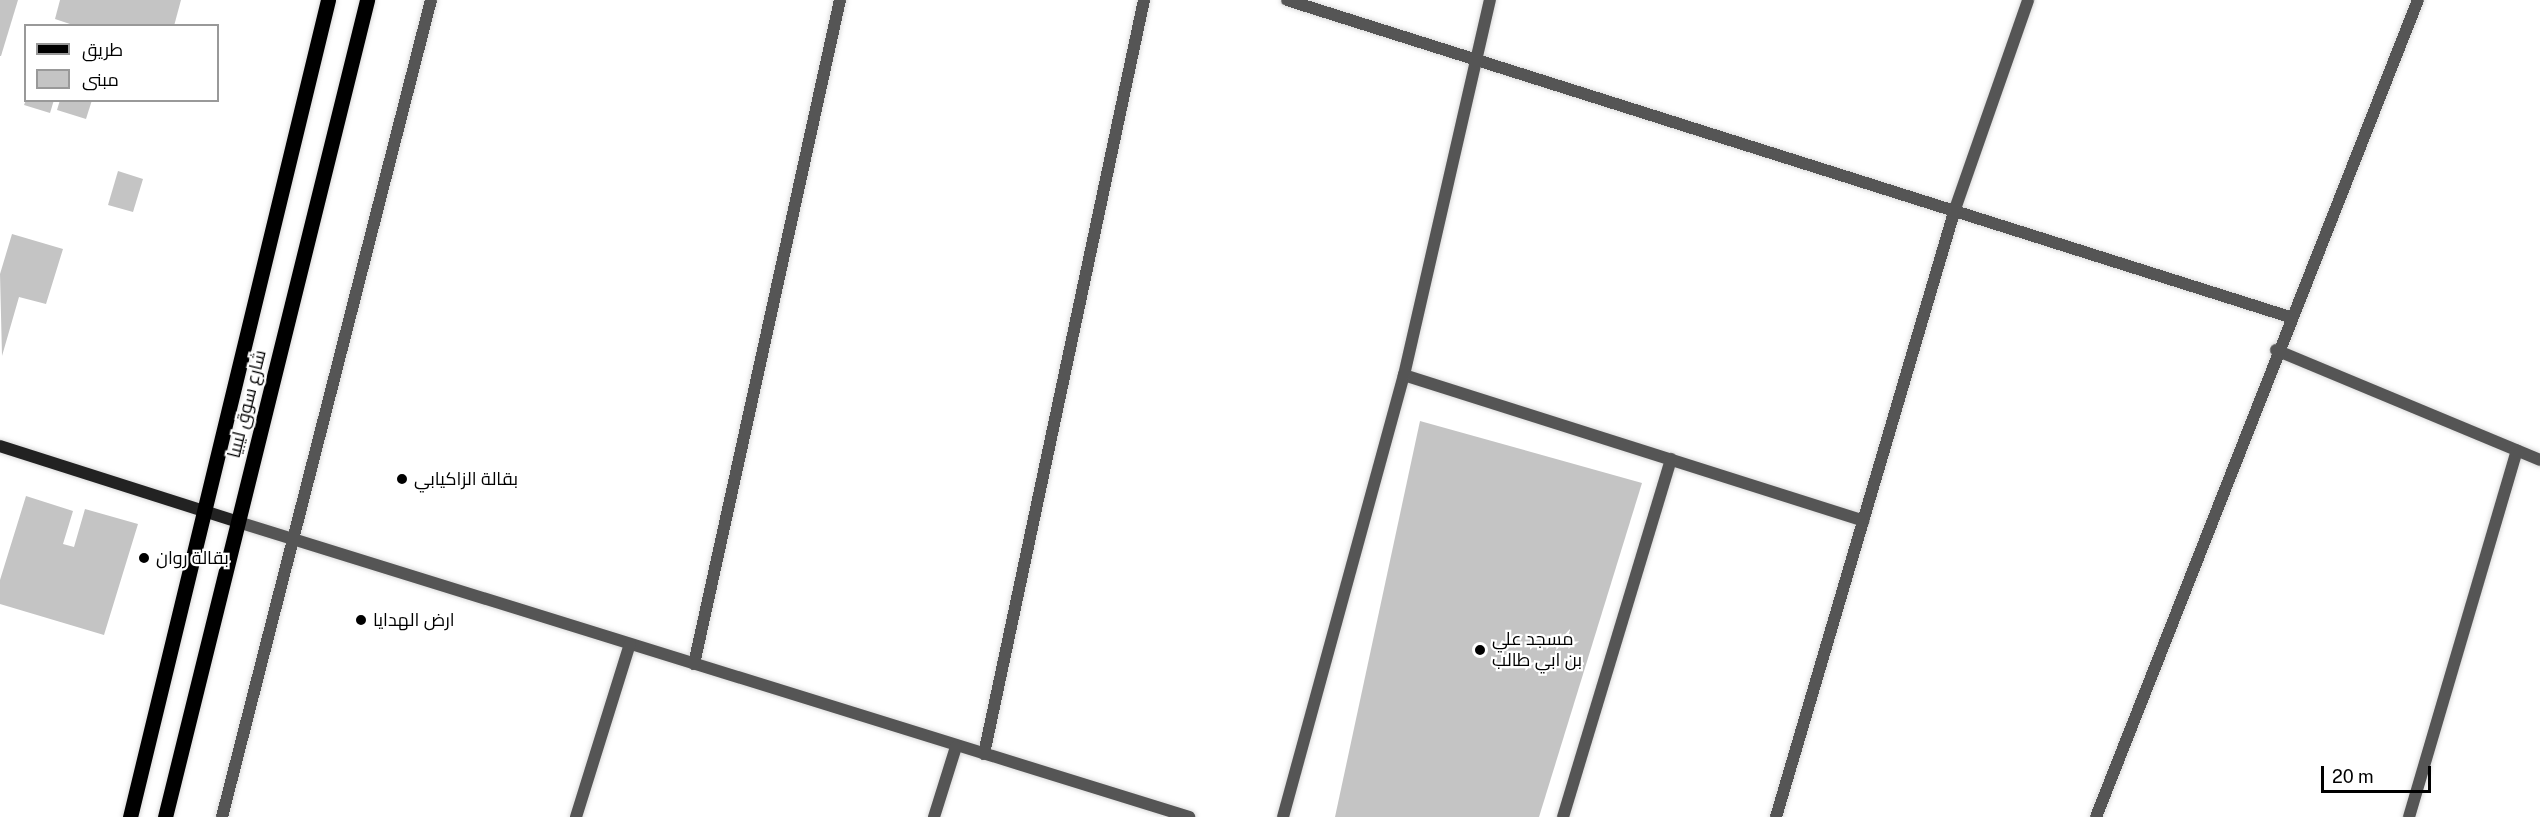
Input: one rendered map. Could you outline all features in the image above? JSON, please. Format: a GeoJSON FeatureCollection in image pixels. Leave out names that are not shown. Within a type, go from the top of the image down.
{"type":"FeatureCollection","features":[{"type":"Feature","properties":{"kind":"main road","name":"شارع سوق ليبيا"},"geometry":{"type":"LineString","coordinates":[[129,817],[328,0]]}},
{"type":"Feature","properties":{"kind":"main road","name":"شارع سوق ليبيا"},"geometry":{"type":"LineString","coordinates":[[165,817],[367,0]]}},
{"type":"Feature","properties":{"kind":"street"},"geometry":{"type":"LineString","coordinates":[[222,817],[431,0]]}},
{"type":"Feature","properties":{"kind":"street"},"geometry":{"type":"LineString","coordinates":[[694,664],[840,0]]}},
{"type":"Feature","properties":{"kind":"street"},"geometry":{"type":"LineString","coordinates":[[984,754],[1144,0]]}},
{"type":"Feature","properties":{"kind":"street"},"geometry":{"type":"LineString","coordinates":[[1287,0],[1955,209],[2290,317]]}},
{"type":"Feature","properties":{"kind":"street"},"geometry":{"type":"LineString","coordinates":[[1283,817],[1404,375],[1490,0]]}},
{"type":"Feature","properties":{"kind":"street"},"geometry":{"type":"LineString","coordinates":[[1776,817],[1955,209],[2028,0]]}},
{"type":"Feature","properties":{"kind":"street"},"geometry":{"type":"LineString","coordinates":[[2096,817],[2276,350],[2418,0]]}},
{"type":"Feature","properties":{"kind":"street"},"geometry":{"type":"LineString","coordinates":[[2276,350],[2540,460]]}},
{"type":"Feature","properties":{"kind":"street"},"geometry":{"type":"LineString","coordinates":[[1404,375],[1863,521]]}},
{"type":"Feature","properties":{"kind":"street"},"geometry":{"type":"LineString","coordinates":[[0,446],[956,747],[1189,817]]}},
{"type":"Feature","properties":{"kind":"street"},"geometry":{"type":"LineString","coordinates":[[2409,817],[2517,451]]}},
{"type":"Feature","properties":{"kind":"street"},"geometry":{"type":"LineString","coordinates":[[1563,817],[1671,459]]}},
{"type":"Feature","properties":{"kind":"street"},"geometry":{"type":"LineString","coordinates":[[576,817],[630,644]]}},
{"type":"Feature","properties":{"kind":"street"},"geometry":{"type":"LineString","coordinates":[[934,817],[956,747]]}},
{"type":"Feature","properties":{"kind":"building"},"geometry":{"type":"Polygon","coordinates":[[[0,0],[18,0],[1,56],[0,56],[0,0]]]}},
{"type":"Feature","properties":{"kind":"building"},"geometry":{"type":"Polygon","coordinates":[[[60,0],[181,0],[175,24],[70,24],[55,19],[60,0]]]}},
{"type":"Feature","properties":{"kind":"building"},"geometry":{"type":"Polygon","coordinates":[[[25,102],[53,102],[50,113],[24,105],[25,102]]]}},
{"type":"Feature","properties":{"kind":"building"},"geometry":{"type":"Polygon","coordinates":[[[59,102],[91,102],[86,119],[57,110],[59,102]]]}},
{"type":"Feature","properties":{"kind":"building"},"geometry":{"type":"Polygon","coordinates":[[[118,171],[143,179],[133,212],[108,205],[118,171]]]}},
{"type":"Feature","properties":{"kind":"building"},"geometry":{"type":"Polygon","coordinates":[[[12,234],[63,249],[46,304],[19,297],[2,356],[0,274],[12,234]]]}},
{"type":"Feature","properties":{"kind":"building","name":"مسجد علي بن ابي طالب"},"geometry":{"type":"Polygon","coordinates":[[[1420,421],[1642,483],[1539,817],[1335,817],[1420,421]]]}},
{"type":"Feature","properties":{"kind":"building"},"geometry":{"type":"Polygon","coordinates":[[[26,496],[73,511],[63,544],[74,547],[85,509],[138,524],[104,635],[0,604],[0,580],[26,496]]]}},
{"type":"Feature","properties":{"kind":"place","name":"بقالة الزاكيابي"},"geometry":{"type":"Point","coordinates":[402,479]}},
{"type":"Feature","properties":{"kind":"place","name":"بقالة روان"},"geometry":{"type":"Point","coordinates":[144,558]}},
{"type":"Feature","properties":{"kind":"place","name":"ارض الهدايا"},"geometry":{"type":"Point","coordinates":[361,620]}},
{"type":"Feature","properties":{"kind":"place","name":"مسجد علي بن ابي طالب"},"geometry":{"type":"Point","coordinates":[1480,650]}}]}
